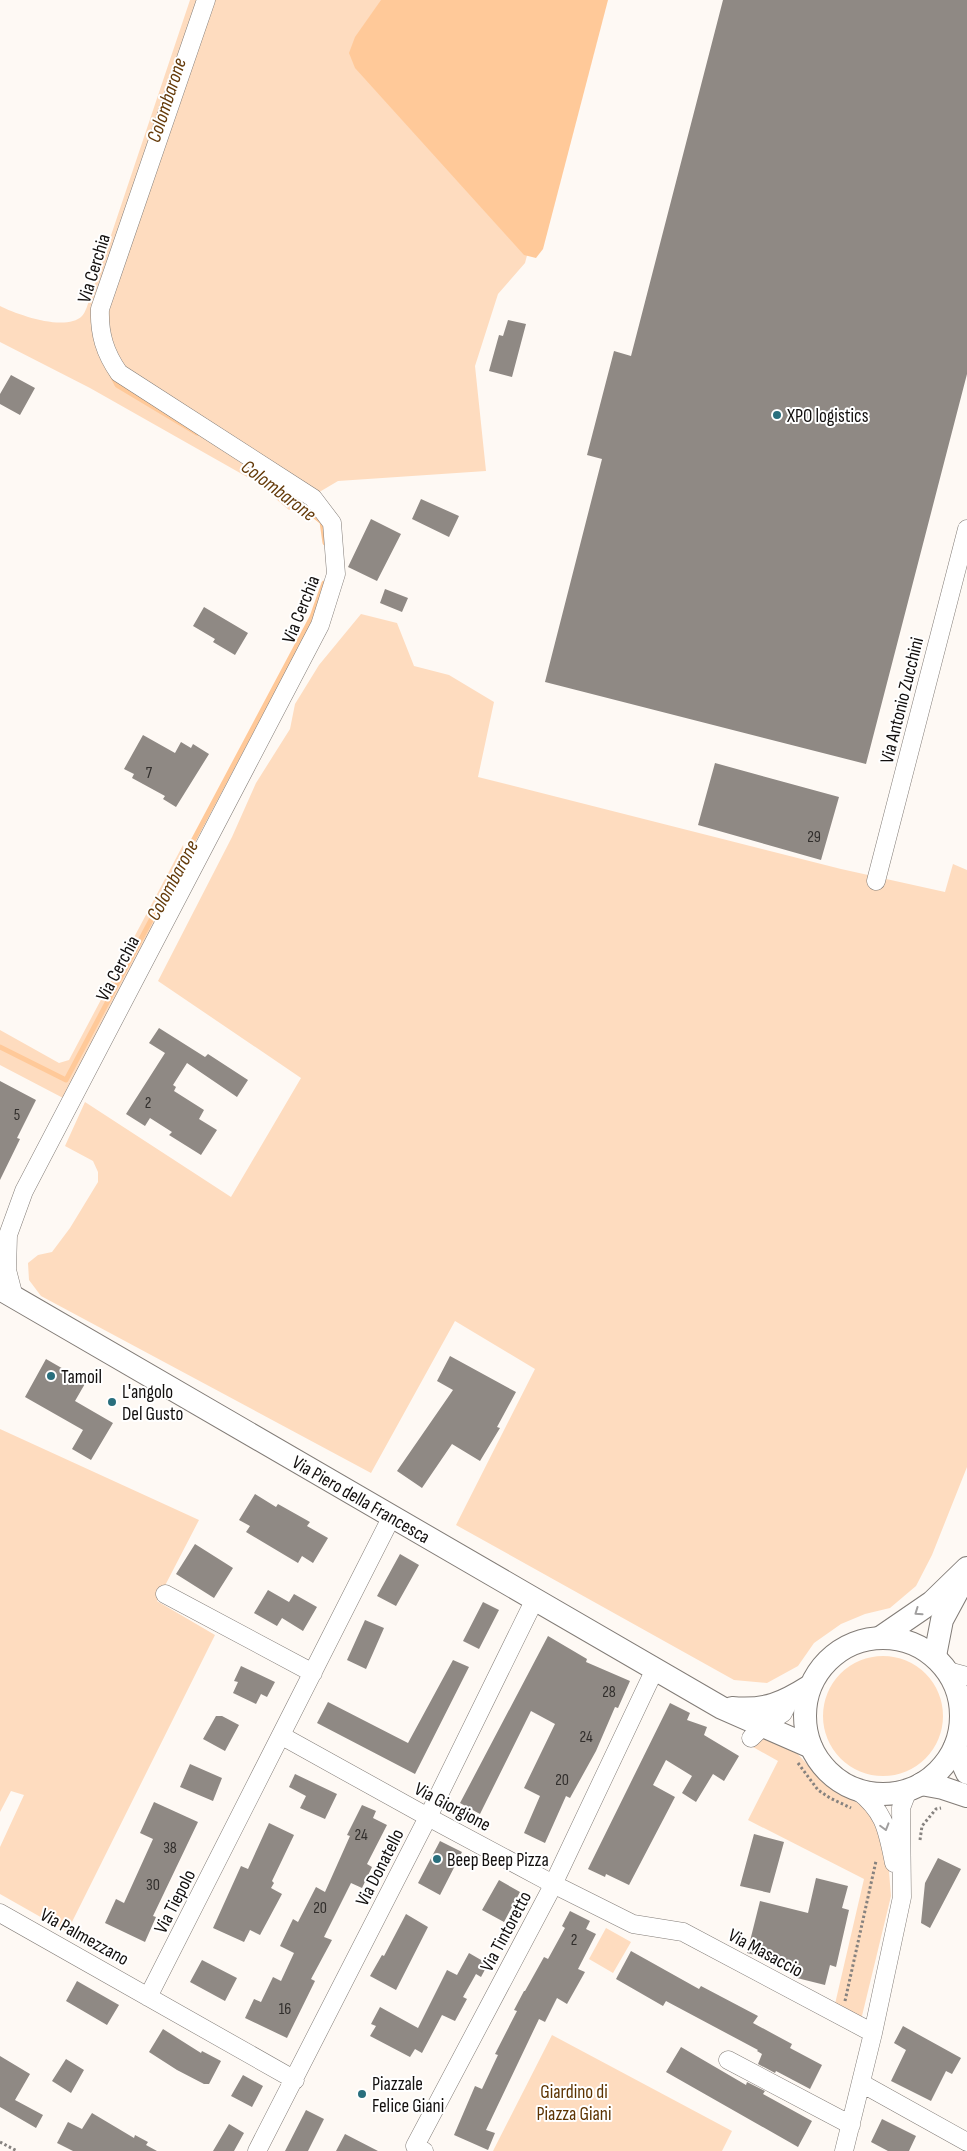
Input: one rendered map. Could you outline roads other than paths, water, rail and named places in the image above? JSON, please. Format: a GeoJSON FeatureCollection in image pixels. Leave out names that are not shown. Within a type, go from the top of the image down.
{"type":"FeatureCollection","features":[{"type":"Feature","properties":{"kind":"main road","name":"Via Piero della Francesca"},"geometry":{"type":"LineString","coordinates":[[7,1293],[722,1708],[758,1732],[803,1752]]}},
{"type":"Feature","properties":{"kind":"main road"},"geometry":{"type":"LineString","coordinates":[[881,1637],[932,1602],[967,1568]]}},
{"type":"Feature","properties":{"kind":"main road"},"geometry":{"type":"LineString","coordinates":[[967,1573],[942,1620],[950,1668],[962,1710],[961,1733],[967,1773]]}},
{"type":"Feature","properties":{"kind":"main road"},"geometry":{"type":"LineString","coordinates":[[950,1668],[916,1645],[901,1639],[881,1637],[861,1640],[836,1652],[818,1672],[810,1686],[807,1696],[803,1752],[847,1785],[857,1790],[872,1793],[896,1793],[916,1786],[936,1774],[961,1733]]}},
{"type":"Feature","properties":{"kind":"main road","name":"Via Piero della Francesca"},"geometry":{"type":"LineString","coordinates":[[722,1708],[751,1710],[777,1704],[790,1699],[810,1686]]}},
{"type":"Feature","properties":{"kind":"main road"},"geometry":{"type":"LineString","coordinates":[[916,1786],[943,1788],[967,1796]]}},
{"type":"Feature","properties":{"kind":"street","name":"Via Cerchia"},"geometry":{"type":"LineString","coordinates":[[7,1293],[8,1235],[24,1191],[320,625],[336,574],[332,523],[313,498],[119,373],[108,358],[103,343],[100,309],[206,0]]}},
{"type":"Feature","properties":{"kind":"street","name":"Via Antonio Zucchini"},"geometry":{"type":"LineString","coordinates":[[876,881],[967,529]]}},
{"type":"Feature","properties":{"kind":"street","name":"Via Tiepolo"},"geometry":{"type":"LineString","coordinates":[[148,1997],[392,1516]]}},
{"type":"Feature","properties":{"kind":"street"},"geometry":{"type":"LineString","coordinates":[[165,1594],[312,1673]]}},
{"type":"Feature","properties":{"kind":"street","name":"Via Donatello"},"geometry":{"type":"LineString","coordinates":[[257,2151],[428,1817],[535,1599]]}},
{"type":"Feature","properties":{"kind":"street","name":"Via Tintoretto"},"geometry":{"type":"LineString","coordinates":[[424,2151],[415,2146],[553,1884],[655,1669]]}},
{"type":"Feature","properties":{"kind":"street"},"geometry":{"type":"LineString","coordinates":[[758,1732],[783,1713],[790,1699]]}},
{"type":"Feature","properties":{"kind":"street","name":"Via Giorgione"},"geometry":{"type":"LineString","coordinates":[[282,1736],[553,1884],[634,1924]]}},
{"type":"Feature","properties":{"kind":"street"},"geometry":{"type":"LineString","coordinates":[[844,2151],[873,2033],[902,1897],[901,1808],[906,1795],[916,1786]]}},
{"type":"Feature","properties":{"kind":"street"},"geometry":{"type":"LineString","coordinates":[[857,1790],[872,1802],[882,1815],[902,1897]]}},
{"type":"Feature","properties":{"kind":"street","name":"Via Palmezzano"},"geometry":{"type":"LineString","coordinates":[[0,1913],[148,1997]]}},
{"type":"Feature","properties":{"kind":"street","name":"Via Masaccio"},"geometry":{"type":"LineString","coordinates":[[634,1924],[683,1932],[873,2033]]}},
{"type":"Feature","properties":{"kind":"street"},"geometry":{"type":"LineString","coordinates":[[148,1997],[295,2080]]}},
{"type":"Feature","properties":{"kind":"street"},"geometry":{"type":"LineString","coordinates":[[728,2060],[850,2125]]}},
{"type":"Feature","properties":{"kind":"street"},"geometry":{"type":"LineString","coordinates":[[861,2083],[967,2142]]}},
{"type":"Feature","properties":{"kind":"waterway","name":"Colombarone"},"geometry":{"type":"LineString","coordinates":[[112,375],[117,385],[197,433]]}},
{"type":"Feature","properties":{"kind":"waterway","name":"Colombarone"},"geometry":{"type":"LineString","coordinates":[[267,478],[322,522],[325,543]]}},
{"type":"Feature","properties":{"kind":"waterway","name":"Colombarone"},"geometry":{"type":"LineString","coordinates":[[0,1047],[66,1080],[312,617],[324,583]]}},
{"type":"Feature","properties":{"kind":"place","name":"XPO logistics"},"geometry":{"type":"Point","coordinates":[777,415]}},
{"type":"Feature","properties":{"kind":"place","name":"Tamoil"},"geometry":{"type":"Point","coordinates":[51,1376]}},
{"type":"Feature","properties":{"kind":"place","name":"L'angolo Del Gusto"},"geometry":{"type":"Point","coordinates":[112,1402]}},
{"type":"Feature","properties":{"kind":"place","name":"Beep Beep Pizza"},"geometry":{"type":"Point","coordinates":[437,1859]}},
{"type":"Feature","properties":{"kind":"place","name":"Piazzale Felice Giani"},"geometry":{"type":"Point","coordinates":[362,2094]}},
{"type":"Feature","properties":{"kind":"park label","name":"Giardino di Piazza Giani"},"geometry":{"type":"Point","coordinates":[574,2102]}}]}
